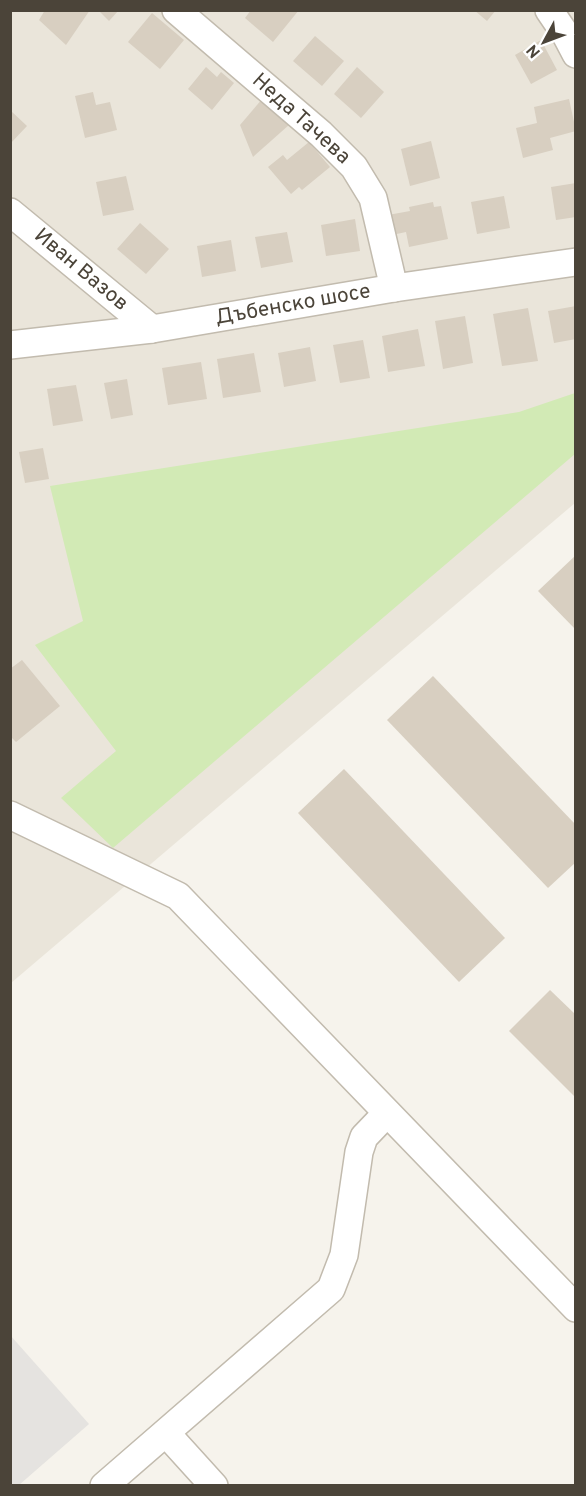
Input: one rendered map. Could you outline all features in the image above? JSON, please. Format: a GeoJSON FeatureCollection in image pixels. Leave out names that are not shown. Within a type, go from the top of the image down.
{"type":"FeatureCollection","features":[{"type":"Feature","properties":{"kind":"street","name":"Неда Тачева"},"geometry":{"type":"LineString","coordinates":[[176,10],[321,134],[354,166],[373,198],[394,288]]}},
{"type":"Feature","properties":{"kind":"street"},"geometry":{"type":"LineString","coordinates":[[549,10],[576,54]]}},
{"type":"Feature","properties":{"kind":"street","name":"Иван Вазов"},"geometry":{"type":"LineString","coordinates":[[10,212],[152,328]]}},
{"type":"Feature","properties":{"kind":"street","name":"Дъбенско шосе"},"geometry":{"type":"LineString","coordinates":[[10,345],[152,328],[394,288],[576,262]]}},
{"type":"Feature","properties":{"kind":"street"},"geometry":{"type":"LineString","coordinates":[[10,815],[178,896],[576,1308]]}},
{"type":"Feature","properties":{"kind":"street"},"geometry":{"type":"LineString","coordinates":[[104,1485],[331,1289],[344,1255],[359,1152],[364,1137],[387,1113]]}},
{"type":"Feature","properties":{"kind":"street"},"geometry":{"type":"LineString","coordinates":[[166,1433],[214,1485]]}},
{"type":"Feature","properties":{"kind":"shaded area"},"geometry":{"type":"Polygon","coordinates":[[[11,11],[575,11],[575,503],[11,983],[11,11]]]}},
{"type":"Feature","properties":{"kind":"shaded area"},"geometry":{"type":"Polygon","coordinates":[[[10,1335],[89,1424],[19,1485],[11,1485],[10,1335]]]}},
{"type":"Feature","properties":{"kind":"green space"},"geometry":{"type":"Polygon","coordinates":[[[575,393],[575,454],[113,848],[61,798],[116,751],[35,645],[83,621],[50,486],[519,412],[575,393]]]}},
{"type":"Feature","properties":{"kind":"building"},"geometry":{"type":"Polygon","coordinates":[[[45,10],[90,10],[66,45],[39,20],[45,10]]]}},
{"type":"Feature","properties":{"kind":"building"},"geometry":{"type":"Polygon","coordinates":[[[98,10],[119,10],[109,21],[98,10]]]}},
{"type":"Feature","properties":{"kind":"building"},"geometry":{"type":"Polygon","coordinates":[[[251,10],[299,10],[273,42],[245,18],[251,10]]]}},
{"type":"Feature","properties":{"kind":"building"},"geometry":{"type":"Polygon","coordinates":[[[474,10],[496,10],[487,21],[474,10]]]}},
{"type":"Feature","properties":{"kind":"building"},"geometry":{"type":"Polygon","coordinates":[[[152,13],[184,40],[160,69],[128,42],[152,13]]]}},
{"type":"Feature","properties":{"kind":"building"},"geometry":{"type":"Polygon","coordinates":[[[315,36],[344,61],[322,86],[293,61],[315,36]]]}},
{"type":"Feature","properties":{"kind":"building"},"geometry":{"type":"Polygon","coordinates":[[[541,40],[557,70],[531,84],[515,55],[541,40]]]}},
{"type":"Feature","properties":{"kind":"building"},"geometry":{"type":"Polygon","coordinates":[[[206,67],[217,77],[221,72],[234,83],[212,110],[188,89],[206,67]]]}},
{"type":"Feature","properties":{"kind":"building"},"geometry":{"type":"Polygon","coordinates":[[[357,67],[384,92],[361,118],[334,94],[357,67]]]}},
{"type":"Feature","properties":{"kind":"building"},"geometry":{"type":"Polygon","coordinates":[[[269,91],[298,117],[253,157],[240,125],[269,91]]]}},
{"type":"Feature","properties":{"kind":"building"},"geometry":{"type":"Polygon","coordinates":[[[93,92],[96,105],[110,102],[117,130],[85,138],[75,96],[93,92]]]}},
{"type":"Feature","properties":{"kind":"building"},"geometry":{"type":"Polygon","coordinates":[[[569,99],[576,131],[550,138],[553,150],[523,158],[516,128],[537,123],[534,107],[569,99]]]}},
{"type":"Feature","properties":{"kind":"building"},"geometry":{"type":"Polygon","coordinates":[[[10,110],[27,126],[10,144],[10,110]]]}},
{"type":"Feature","properties":{"kind":"building"},"geometry":{"type":"Polygon","coordinates":[[[431,141],[440,178],[410,186],[401,149],[431,141]]]}},
{"type":"Feature","properties":{"kind":"building"},"geometry":{"type":"Polygon","coordinates":[[[309,142],[330,167],[302,190],[299,187],[291,194],[268,167],[283,155],[287,160],[309,142]]]}},
{"type":"Feature","properties":{"kind":"building"},"geometry":{"type":"Polygon","coordinates":[[[126,176],[134,210],[103,216],[96,182],[126,176]]]}},
{"type":"Feature","properties":{"kind":"building"},"geometry":{"type":"Polygon","coordinates":[[[576,183],[576,217],[556,220],[551,187],[576,183]]]}},
{"type":"Feature","properties":{"kind":"building"},"geometry":{"type":"Polygon","coordinates":[[[504,196],[510,228],[477,234],[471,202],[504,196]]]}},
{"type":"Feature","properties":{"kind":"building"},"geometry":{"type":"Polygon","coordinates":[[[433,202],[434,207],[441,206],[448,239],[409,247],[406,232],[392,235],[388,215],[410,211],[409,207],[433,202]]]}},
{"type":"Feature","properties":{"kind":"building"},"geometry":{"type":"Polygon","coordinates":[[[355,219],[360,251],[326,256],[321,225],[355,219]]]}},
{"type":"Feature","properties":{"kind":"building"},"geometry":{"type":"Polygon","coordinates":[[[140,223],[169,249],[146,274],[117,249],[140,223]]]}},
{"type":"Feature","properties":{"kind":"building"},"geometry":{"type":"Polygon","coordinates":[[[287,232],[293,262],[261,268],[255,237],[287,232]]]}},
{"type":"Feature","properties":{"kind":"building"},"geometry":{"type":"Polygon","coordinates":[[[231,240],[236,271],[202,277],[197,246],[231,240]]]}},
{"type":"Feature","properties":{"kind":"building"},"geometry":{"type":"Polygon","coordinates":[[[576,306],[576,339],[554,343],[548,311],[576,306]]]}},
{"type":"Feature","properties":{"kind":"building"},"geometry":{"type":"Polygon","coordinates":[[[528,308],[538,361],[502,366],[493,314],[528,308]]]}},
{"type":"Feature","properties":{"kind":"building"},"geometry":{"type":"Polygon","coordinates":[[[465,316],[473,363],[443,369],[435,321],[465,316]]]}},
{"type":"Feature","properties":{"kind":"building"},"geometry":{"type":"Polygon","coordinates":[[[418,329],[425,366],[388,372],[382,336],[418,329]]]}},
{"type":"Feature","properties":{"kind":"building"},"geometry":{"type":"Polygon","coordinates":[[[363,340],[370,378],[340,383],[333,345],[363,340]]]}},
{"type":"Feature","properties":{"kind":"building"},"geometry":{"type":"Polygon","coordinates":[[[310,347],[316,381],[284,387],[278,353],[310,347]]]}},
{"type":"Feature","properties":{"kind":"building"},"geometry":{"type":"Polygon","coordinates":[[[254,353],[261,392],[223,398],[217,359],[254,353]]]}},
{"type":"Feature","properties":{"kind":"building"},"geometry":{"type":"Polygon","coordinates":[[[201,362],[207,399],[168,405],[162,368],[201,362]]]}},
{"type":"Feature","properties":{"kind":"building"},"geometry":{"type":"Polygon","coordinates":[[[127,379],[133,415],[111,419],[104,383],[127,379]]]}},
{"type":"Feature","properties":{"kind":"building"},"geometry":{"type":"Polygon","coordinates":[[[76,385],[83,421],[53,426],[47,389],[76,385]]]}},
{"type":"Feature","properties":{"kind":"building"},"geometry":{"type":"Polygon","coordinates":[[[43,448],[49,479],[25,483],[19,452],[43,448]]]}},
{"type":"Feature","properties":{"kind":"building"},"geometry":{"type":"Polygon","coordinates":[[[576,555],[576,630],[538,591],[576,555]]]}},
{"type":"Feature","properties":{"kind":"building"},"geometry":{"type":"Polygon","coordinates":[[[22,660],[60,706],[16,742],[10,736],[10,669],[22,660]]]}},
{"type":"Feature","properties":{"kind":"building"},"geometry":{"type":"Polygon","coordinates":[[[433,676],[576,825],[576,862],[548,888],[387,720],[433,676]]]}},
{"type":"Feature","properties":{"kind":"building"},"geometry":{"type":"Polygon","coordinates":[[[344,769],[505,938],[459,982],[298,813],[344,769]]]}},
{"type":"Feature","properties":{"kind":"building"},"geometry":{"type":"Polygon","coordinates":[[[550,990],[576,1015],[576,1098],[509,1031],[550,990]]]}}]}
